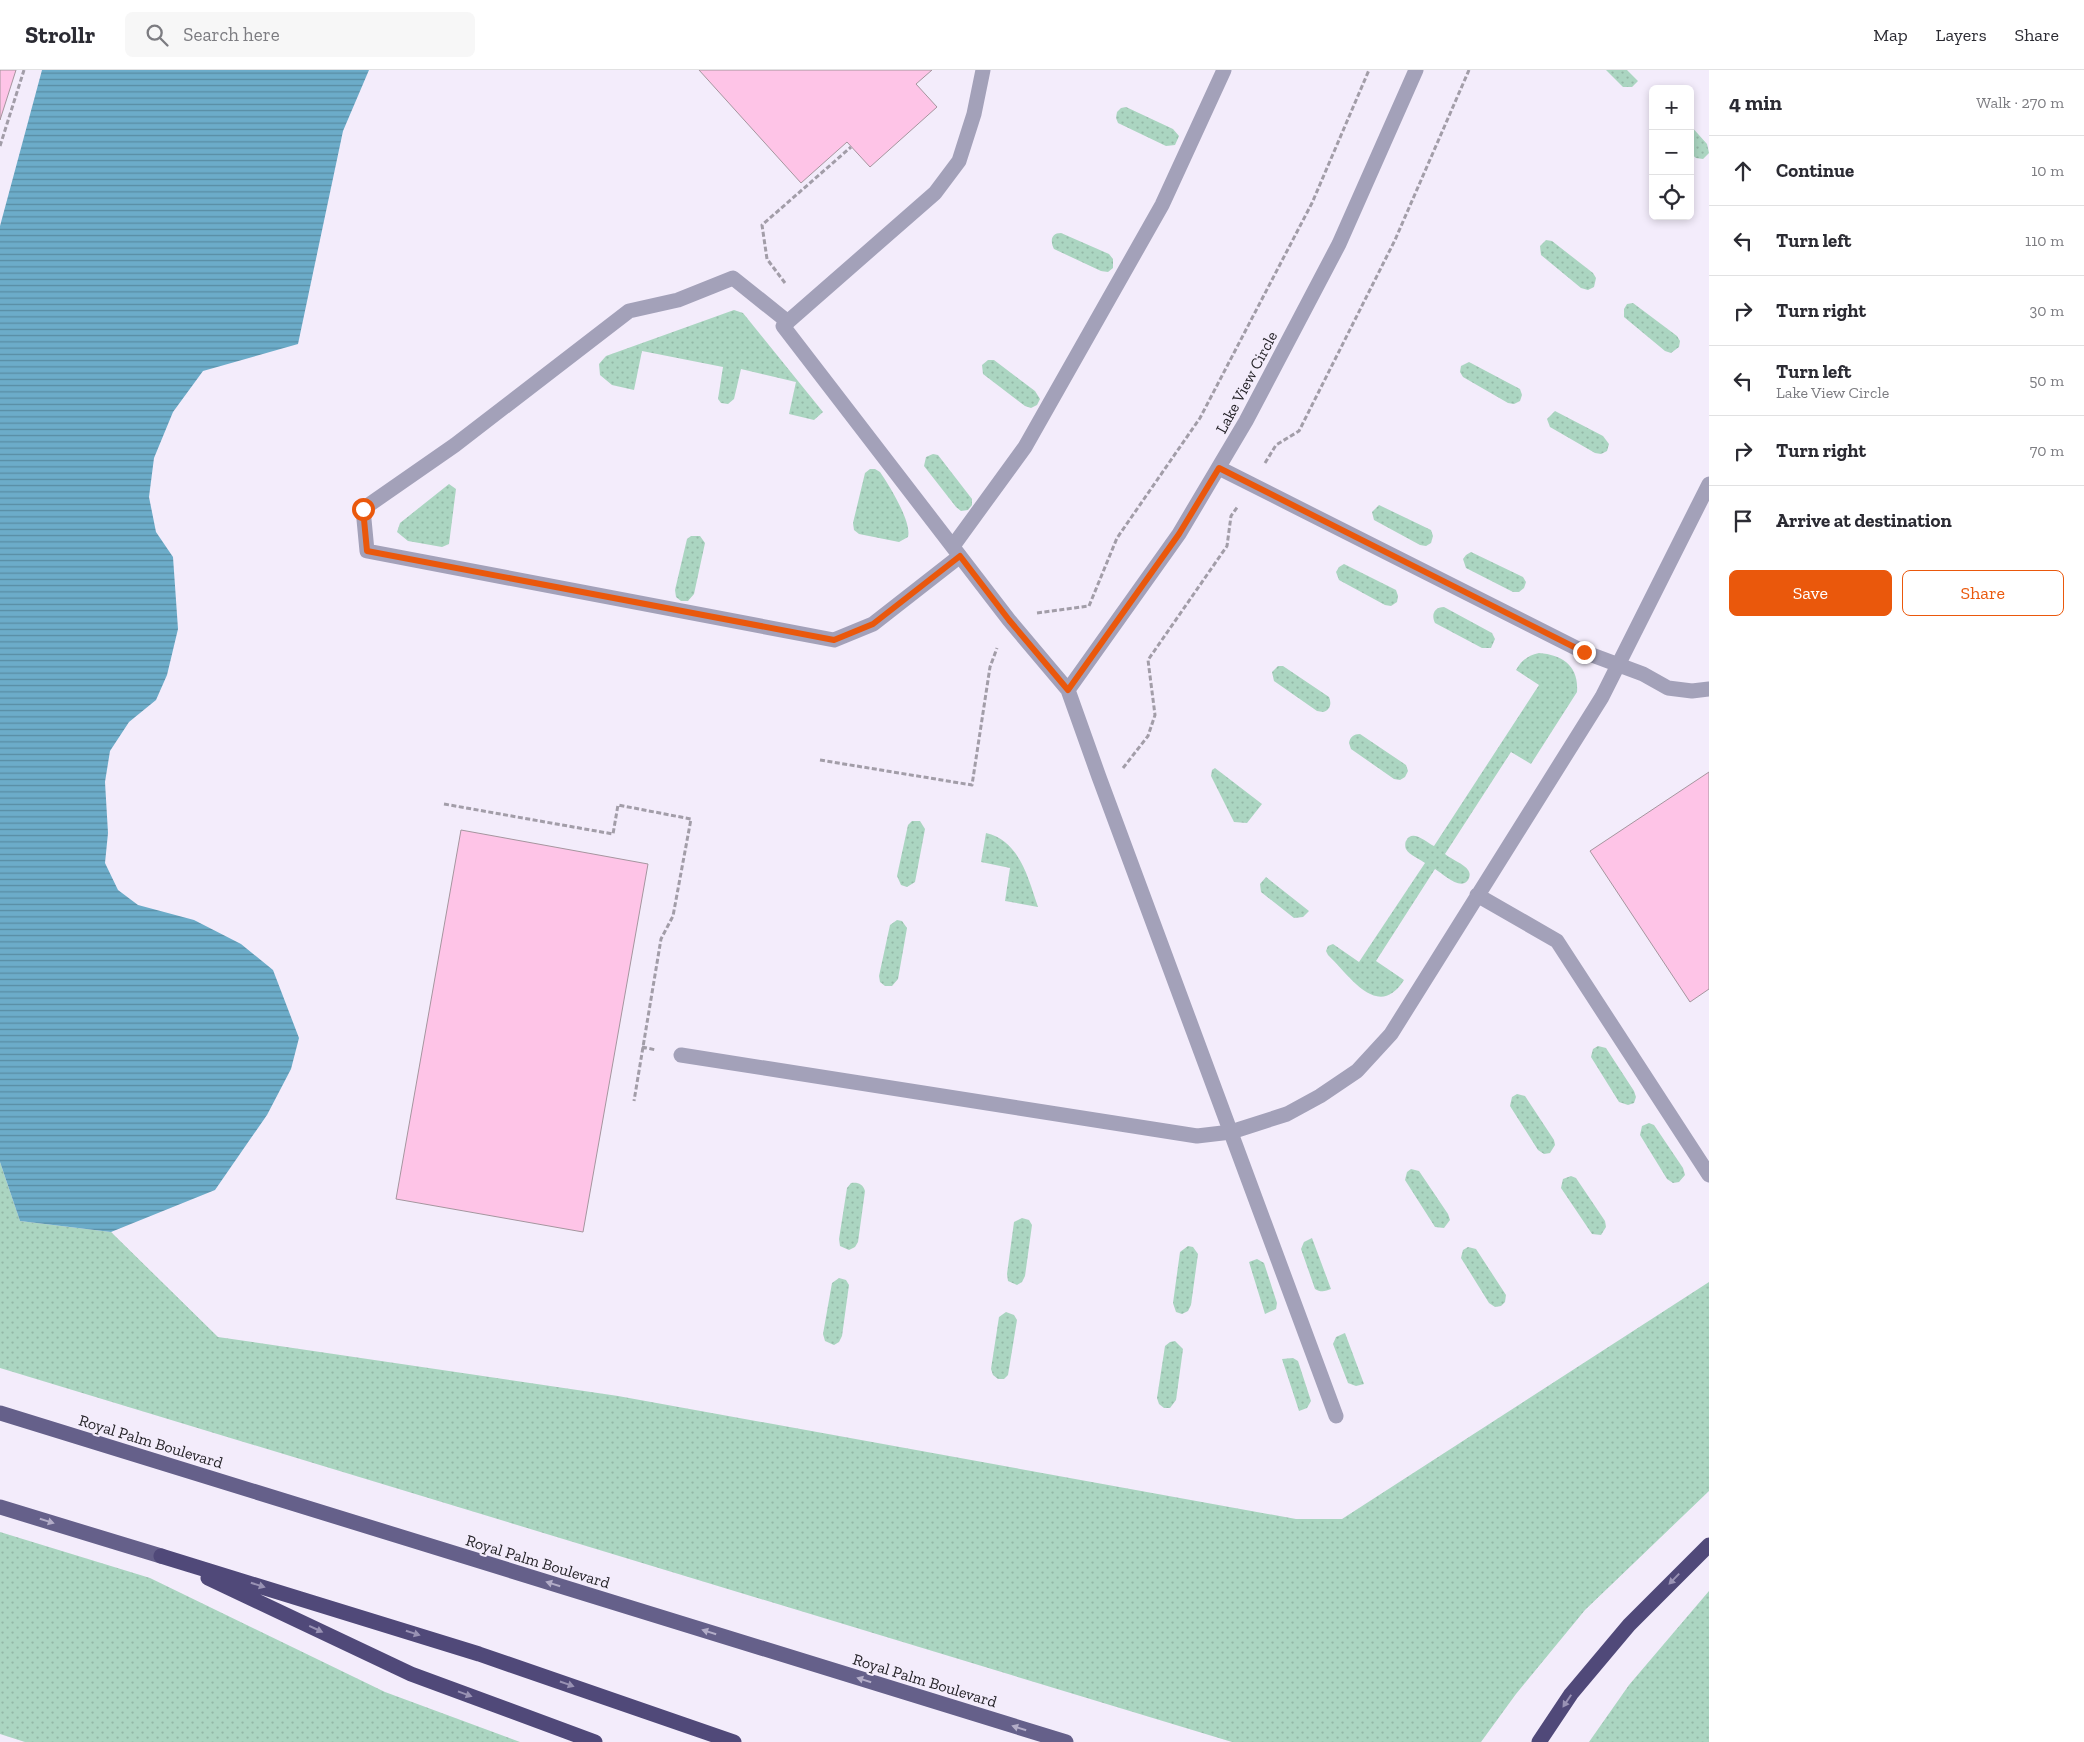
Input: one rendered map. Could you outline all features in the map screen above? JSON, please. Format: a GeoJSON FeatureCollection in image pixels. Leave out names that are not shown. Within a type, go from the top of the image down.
{"type":"FeatureCollection","features":[{"type":"Feature","properties":{"kind":"highway"},"geometry":{"type":"LineString","coordinates":[[1539,1742],[1571,1694],[1629,1625],[1709,1546]]}},
{"type":"Feature","properties":{"kind":"highway"},"geometry":{"type":"LineString","coordinates":[[161,1556],[411,1674],[595,1742]]}},
{"type":"Feature","properties":{"kind":"highway"},"geometry":{"type":"LineString","coordinates":[[161,1556],[479,1654],[734,1742]]}},
{"type":"Feature","properties":{"kind":"main road","name":"Royal Palm Boulevard"},"geometry":{"type":"LineString","coordinates":[[0,1413],[1066,1742]]}},
{"type":"Feature","properties":{"kind":"main road"},"geometry":{"type":"LineString","coordinates":[[0,1507],[161,1556]]}},
{"type":"Feature","properties":{"kind":"street"},"geometry":{"type":"LineString","coordinates":[[983,70],[974,114],[959,161],[935,193],[784,326],[1014,626],[1068,690],[1336,1416]]}},
{"type":"Feature","properties":{"kind":"street"},"geometry":{"type":"LineString","coordinates":[[788,322],[733,278],[678,300],[629,311],[455,445],[363,509],[367,551],[834,640],[873,624],[956,551],[1025,447],[1162,205],[1224,70]]}},
{"type":"Feature","properties":{"kind":"street","name":"Lake View Circle"},"geometry":{"type":"LineString","coordinates":[[1068,690],[1179,534],[1246,421],[1339,244],[1416,70]]}},
{"type":"Feature","properties":{"kind":"street"},"geometry":{"type":"LineString","coordinates":[[1219,468],[1584,652],[1644,674],[1668,688],[1692,691],[1709,689]]}},
{"type":"Feature","properties":{"kind":"street"},"geometry":{"type":"LineString","coordinates":[[681,1055],[1197,1136],[1231,1132],[1286,1114],[1320,1096],[1357,1071],[1391,1034],[1602,697],[1709,484]]}},
{"type":"Feature","properties":{"kind":"street"},"geometry":{"type":"LineString","coordinates":[[1477,895],[1557,941],[1709,1175]]}},
{"type":"Feature","properties":{"kind":"path"},"geometry":{"type":"LineString","coordinates":[[0,146],[24,70]]}},
{"type":"Feature","properties":{"kind":"path"},"geometry":{"type":"LineString","coordinates":[[820,760],[972,785],[990,667],[1003,632],[1038,613],[1089,606],[1117,538],[1200,418],[1214,392],[1312,203],[1370,70]]}},
{"type":"Feature","properties":{"kind":"path"},"geometry":{"type":"LineString","coordinates":[[1267,458],[1276,445],[1299,431],[1395,240],[1469,70]]}},
{"type":"Feature","properties":{"kind":"path"},"geometry":{"type":"LineString","coordinates":[[804,308],[767,259],[762,225],[852,147]]}},
{"type":"Feature","properties":{"kind":"path"},"geometry":{"type":"LineString","coordinates":[[1121,770],[1148,736],[1155,715],[1148,660],[1227,546],[1231,516],[1236,510]]}},
{"type":"Feature","properties":{"kind":"path"},"geometry":{"type":"LineString","coordinates":[[1032,606],[1038,613]]}},
{"type":"Feature","properties":{"kind":"path"},"geometry":{"type":"LineString","coordinates":[[444,804],[613,834],[618,806],[691,819],[673,916],[661,939],[634,1101]]}},
{"type":"Feature","properties":{"kind":"green space"},"geometry":{"type":"Polygon","coordinates":[[[1606,70],[1627,70],[1638,81],[1632,87],[1623,87],[1606,70]]]}},
{"type":"Feature","properties":{"kind":"green space"},"geometry":{"type":"Polygon","coordinates":[[[1126,107],[1173,129],[1179,136],[1175,145],[1166,146],[1118,123],[1116,118],[1117,112],[1121,108],[1126,107]]]}},
{"type":"Feature","properties":{"kind":"green space"},"geometry":{"type":"Polygon","coordinates":[[[1694,129],[1707,144],[1709,153],[1703,159],[1694,156],[1694,129]]]}},
{"type":"Feature","properties":{"kind":"green space"},"geometry":{"type":"Polygon","coordinates":[[[1061,233],[1109,254],[1113,259],[1113,268],[1108,272],[1101,271],[1054,249],[1052,238],[1055,234],[1061,233]]]}},
{"type":"Feature","properties":{"kind":"green space"},"geometry":{"type":"Polygon","coordinates":[[[1546,240],[1552,241],[1593,273],[1596,278],[1594,287],[1588,290],[1581,288],[1541,255],[1540,246],[1546,240]]]}},
{"type":"Feature","properties":{"kind":"green space"},"geometry":{"type":"Polygon","coordinates":[[[1633,303],[1677,336],[1680,341],[1679,347],[1671,353],[1665,351],[1624,317],[1624,309],[1627,304],[1633,303]]]}},
{"type":"Feature","properties":{"kind":"green space"},"geometry":{"type":"Polygon","coordinates":[[[734,310],[743,313],[823,412],[814,420],[789,414],[796,382],[741,369],[734,399],[728,404],[721,403],[718,399],[723,367],[642,351],[634,390],[612,385],[600,375],[599,364],[606,356],[734,310]]]}},
{"type":"Feature","properties":{"kind":"green space"},"geometry":{"type":"Polygon","coordinates":[[[988,360],[994,360],[1035,391],[1040,399],[1037,405],[1031,408],[1025,406],[983,374],[982,365],[988,360]]]}},
{"type":"Feature","properties":{"kind":"green space"},"geometry":{"type":"Polygon","coordinates":[[[1469,362],[1520,389],[1522,395],[1520,401],[1514,404],[1508,403],[1463,377],[1460,372],[1461,366],[1469,362]]]}},
{"type":"Feature","properties":{"kind":"green space"},"geometry":{"type":"Polygon","coordinates":[[[1555,411],[1603,436],[1609,444],[1607,451],[1601,454],[1595,453],[1550,427],[1547,419],[1555,411]]]}},
{"type":"Feature","properties":{"kind":"green space"},"geometry":{"type":"Polygon","coordinates":[[[933,454],[938,455],[972,499],[972,505],[968,510],[961,511],[956,507],[924,466],[926,457],[933,454]]]}},
{"type":"Feature","properties":{"kind":"green space"},"geometry":{"type":"Polygon","coordinates":[[[870,469],[880,472],[894,494],[907,522],[908,537],[899,542],[859,534],[854,530],[853,523],[865,473],[870,469]]]}},
{"type":"Feature","properties":{"kind":"green space"},"geometry":{"type":"Polygon","coordinates":[[[449,484],[456,489],[449,544],[442,547],[408,541],[397,532],[400,523],[449,484]]]}},
{"type":"Feature","properties":{"kind":"green space"},"geometry":{"type":"Polygon","coordinates":[[[1379,505],[1431,530],[1433,536],[1431,543],[1426,546],[1420,545],[1374,520],[1372,512],[1379,505]]]}},
{"type":"Feature","properties":{"kind":"green space"},"geometry":{"type":"Polygon","coordinates":[[[691,536],[700,536],[705,543],[694,594],[688,601],[681,601],[676,597],[675,590],[687,539],[691,536]]]}},
{"type":"Feature","properties":{"kind":"green space"},"geometry":{"type":"Polygon","coordinates":[[[1471,552],[1523,577],[1526,582],[1524,588],[1519,592],[1513,592],[1466,568],[1463,559],[1471,552]]]}},
{"type":"Feature","properties":{"kind":"green space"},"geometry":{"type":"Polygon","coordinates":[[[1344,564],[1396,590],[1397,602],[1391,606],[1385,605],[1339,580],[1336,572],[1344,564]]]}},
{"type":"Feature","properties":{"kind":"green space"},"geometry":{"type":"Polygon","coordinates":[[[1444,607],[1492,633],[1495,639],[1491,648],[1482,648],[1435,623],[1434,612],[1438,608],[1444,607]]]}},
{"type":"Feature","properties":{"kind":"green space"},"geometry":{"type":"Polygon","coordinates":[[[1539,653],[1555,656],[1568,664],[1575,675],[1577,692],[1531,764],[1511,752],[1445,854],[1468,870],[1469,878],[1462,884],[1458,883],[1435,869],[1376,961],[1404,980],[1394,992],[1384,996],[1374,996],[1355,983],[1328,955],[1326,951],[1328,946],[1333,944],[1359,962],[1425,863],[1407,851],[1405,847],[1406,842],[1409,837],[1416,836],[1434,846],[1539,685],[1516,670],[1525,659],[1539,653]]]}},
{"type":"Feature","properties":{"kind":"green space"},"geometry":{"type":"Polygon","coordinates":[[[1278,666],[1283,666],[1329,697],[1329,708],[1323,712],[1317,711],[1274,681],[1272,672],[1278,666]]]}},
{"type":"Feature","properties":{"kind":"green space"},"geometry":{"type":"Polygon","coordinates":[[[1360,734],[1406,765],[1408,771],[1405,777],[1400,780],[1394,779],[1351,749],[1350,739],[1354,735],[1360,734]]]}},
{"type":"Feature","properties":{"kind":"green space"},"geometry":{"type":"Polygon","coordinates":[[[1215,768],[1262,804],[1247,823],[1234,822],[1211,776],[1212,770],[1215,768]]]}},
{"type":"Feature","properties":{"kind":"green space"},"geometry":{"type":"Polygon","coordinates":[[[912,821],[920,821],[925,829],[915,882],[907,887],[901,885],[897,876],[908,825],[912,821]]]}},
{"type":"Feature","properties":{"kind":"green space"},"geometry":{"type":"Polygon","coordinates":[[[986,833],[998,837],[1015,852],[1026,873],[1038,907],[1005,901],[1010,868],[981,862],[986,833]]]}},
{"type":"Feature","properties":{"kind":"green space"},"geometry":{"type":"Polygon","coordinates":[[[1266,877],[1309,911],[1303,917],[1294,918],[1261,892],[1260,884],[1266,877]]]}},
{"type":"Feature","properties":{"kind":"green space"},"geometry":{"type":"Polygon","coordinates":[[[897,920],[902,921],[907,928],[898,979],[892,986],[885,986],[880,982],[879,976],[890,925],[897,920]]]}},
{"type":"Feature","properties":{"kind":"green space"},"geometry":{"type":"Polygon","coordinates":[[[1598,1046],[1606,1048],[1634,1091],[1636,1097],[1634,1103],[1628,1105],[1619,1102],[1591,1057],[1593,1049],[1598,1046]]]}},
{"type":"Feature","properties":{"kind":"green space"},"geometry":{"type":"Polygon","coordinates":[[[1517,1094],[1525,1096],[1554,1140],[1555,1145],[1550,1153],[1544,1154],[1538,1150],[1510,1106],[1512,1097],[1517,1094]]]}},
{"type":"Feature","properties":{"kind":"green space"},"geometry":{"type":"Polygon","coordinates":[[[1649,1123],[1654,1125],[1683,1168],[1685,1175],[1679,1182],[1673,1183],[1667,1179],[1640,1135],[1642,1126],[1649,1123]]]}},
{"type":"Feature","properties":{"kind":"green space"},"geometry":{"type":"Polygon","coordinates":[[[0,1162],[20,1221],[111,1232],[218,1337],[618,1396],[1296,1519],[1342,1519],[1709,1282],[1709,1491],[1585,1610],[1516,1694],[1481,1742],[1232,1742],[0,1368],[0,1162]]]}},
{"type":"Feature","properties":{"kind":"green space"},"geometry":{"type":"Polygon","coordinates":[[[1411,1169],[1419,1171],[1448,1214],[1450,1220],[1444,1228],[1435,1227],[1405,1180],[1407,1172],[1411,1169]]]}},
{"type":"Feature","properties":{"kind":"green space"},"geometry":{"type":"Polygon","coordinates":[[[1571,1176],[1576,1178],[1605,1221],[1606,1227],[1601,1235],[1592,1234],[1561,1188],[1563,1179],[1571,1176]]]}},
{"type":"Feature","properties":{"kind":"green space"},"geometry":{"type":"Polygon","coordinates":[[[851,1183],[860,1184],[865,1191],[858,1242],[855,1247],[849,1250],[840,1246],[839,1239],[847,1188],[851,1183]]]}},
{"type":"Feature","properties":{"kind":"green space"},"geometry":{"type":"Polygon","coordinates":[[[1022,1218],[1029,1220],[1032,1225],[1025,1276],[1022,1282],[1017,1285],[1008,1281],[1007,1274],[1014,1222],[1022,1218]]]}},
{"type":"Feature","properties":{"kind":"green space"},"geometry":{"type":"Polygon","coordinates":[[[1312,1238],[1331,1289],[1325,1291],[1315,1289],[1301,1249],[1304,1242],[1312,1238]]]}},
{"type":"Feature","properties":{"kind":"green space"},"geometry":{"type":"Polygon","coordinates":[[[1188,1246],[1193,1247],[1198,1254],[1191,1305],[1188,1311],[1182,1314],[1176,1312],[1173,1303],[1180,1252],[1188,1246]]]}},
{"type":"Feature","properties":{"kind":"green space"},"geometry":{"type":"Polygon","coordinates":[[[1468,1247],[1476,1249],[1506,1295],[1505,1302],[1501,1306],[1495,1307],[1489,1303],[1461,1258],[1463,1250],[1468,1247]]]}},
{"type":"Feature","properties":{"kind":"green space"},"geometry":{"type":"Polygon","coordinates":[[[1257,1259],[1264,1263],[1277,1303],[1276,1309],[1265,1314],[1249,1262],[1257,1259]]]}},
{"type":"Feature","properties":{"kind":"green space"},"geometry":{"type":"Polygon","coordinates":[[[839,1278],[846,1280],[849,1285],[842,1336],[839,1342],[834,1345],[825,1341],[823,1334],[832,1283],[839,1278]]]}},
{"type":"Feature","properties":{"kind":"green space"},"geometry":{"type":"Polygon","coordinates":[[[1006,1312],[1014,1315],[1017,1320],[1008,1375],[1004,1379],[998,1379],[993,1375],[991,1369],[999,1317],[1006,1312]]]}},
{"type":"Feature","properties":{"kind":"green space"},"geometry":{"type":"Polygon","coordinates":[[[1345,1333],[1364,1384],[1356,1386],[1348,1383],[1333,1344],[1336,1337],[1345,1333]]]}},
{"type":"Feature","properties":{"kind":"green space"},"geometry":{"type":"Polygon","coordinates":[[[1175,1341],[1183,1349],[1176,1400],[1170,1408],[1164,1408],[1159,1404],[1157,1398],[1165,1346],[1175,1341]]]}},
{"type":"Feature","properties":{"kind":"green space"},"geometry":{"type":"Polygon","coordinates":[[[1293,1358],[1298,1361],[1311,1401],[1307,1408],[1299,1411],[1282,1359],[1293,1358]]]}},
{"type":"Feature","properties":{"kind":"green space"},"geometry":{"type":"Polygon","coordinates":[[[0,1532],[150,1578],[385,1692],[520,1742],[25,1742],[0,1734],[0,1532]]]}},
{"type":"Feature","properties":{"kind":"green space"},"geometry":{"type":"Polygon","coordinates":[[[1709,1591],[1709,1742],[1589,1742],[1629,1685],[1709,1591]]]}},
{"type":"Feature","properties":{"kind":"water"},"geometry":{"type":"Polygon","coordinates":[[[42,70],[369,70],[343,131],[298,344],[203,371],[173,412],[154,458],[149,497],[156,532],[173,557],[178,629],[167,675],[156,700],[129,722],[110,751],[105,782],[108,833],[105,863],[118,890],[138,905],[194,920],[241,944],[273,970],[299,1038],[291,1069],[267,1115],[215,1190],[111,1232],[20,1221],[0,1162],[0,226],[42,70]]]}},
{"type":"Feature","properties":{"kind":"building"},"geometry":{"type":"Polygon","coordinates":[[[0,70],[16,70],[0,120],[0,70]]]}},
{"type":"Feature","properties":{"kind":"building"},"geometry":{"type":"Polygon","coordinates":[[[699,70],[932,70],[916,84],[937,107],[870,167],[847,142],[801,183],[699,70]]]}},
{"type":"Feature","properties":{"kind":"building"},"geometry":{"type":"Polygon","coordinates":[[[1709,772],[1709,989],[1690,1002],[1590,851],[1709,772]]]}},
{"type":"Feature","properties":{"kind":"building"},"geometry":{"type":"Polygon","coordinates":[[[461,830],[648,864],[583,1232],[396,1199],[461,830]]]}},
{"type":"Feature","properties":{"kind":"route"},"geometry":{"type":"LineString","coordinates":[[363,509],[367,551],[834,640],[873,624],[960,556],[1009,620],[1068,690],[1179,534],[1219,468],[1584,652]]}}]}
